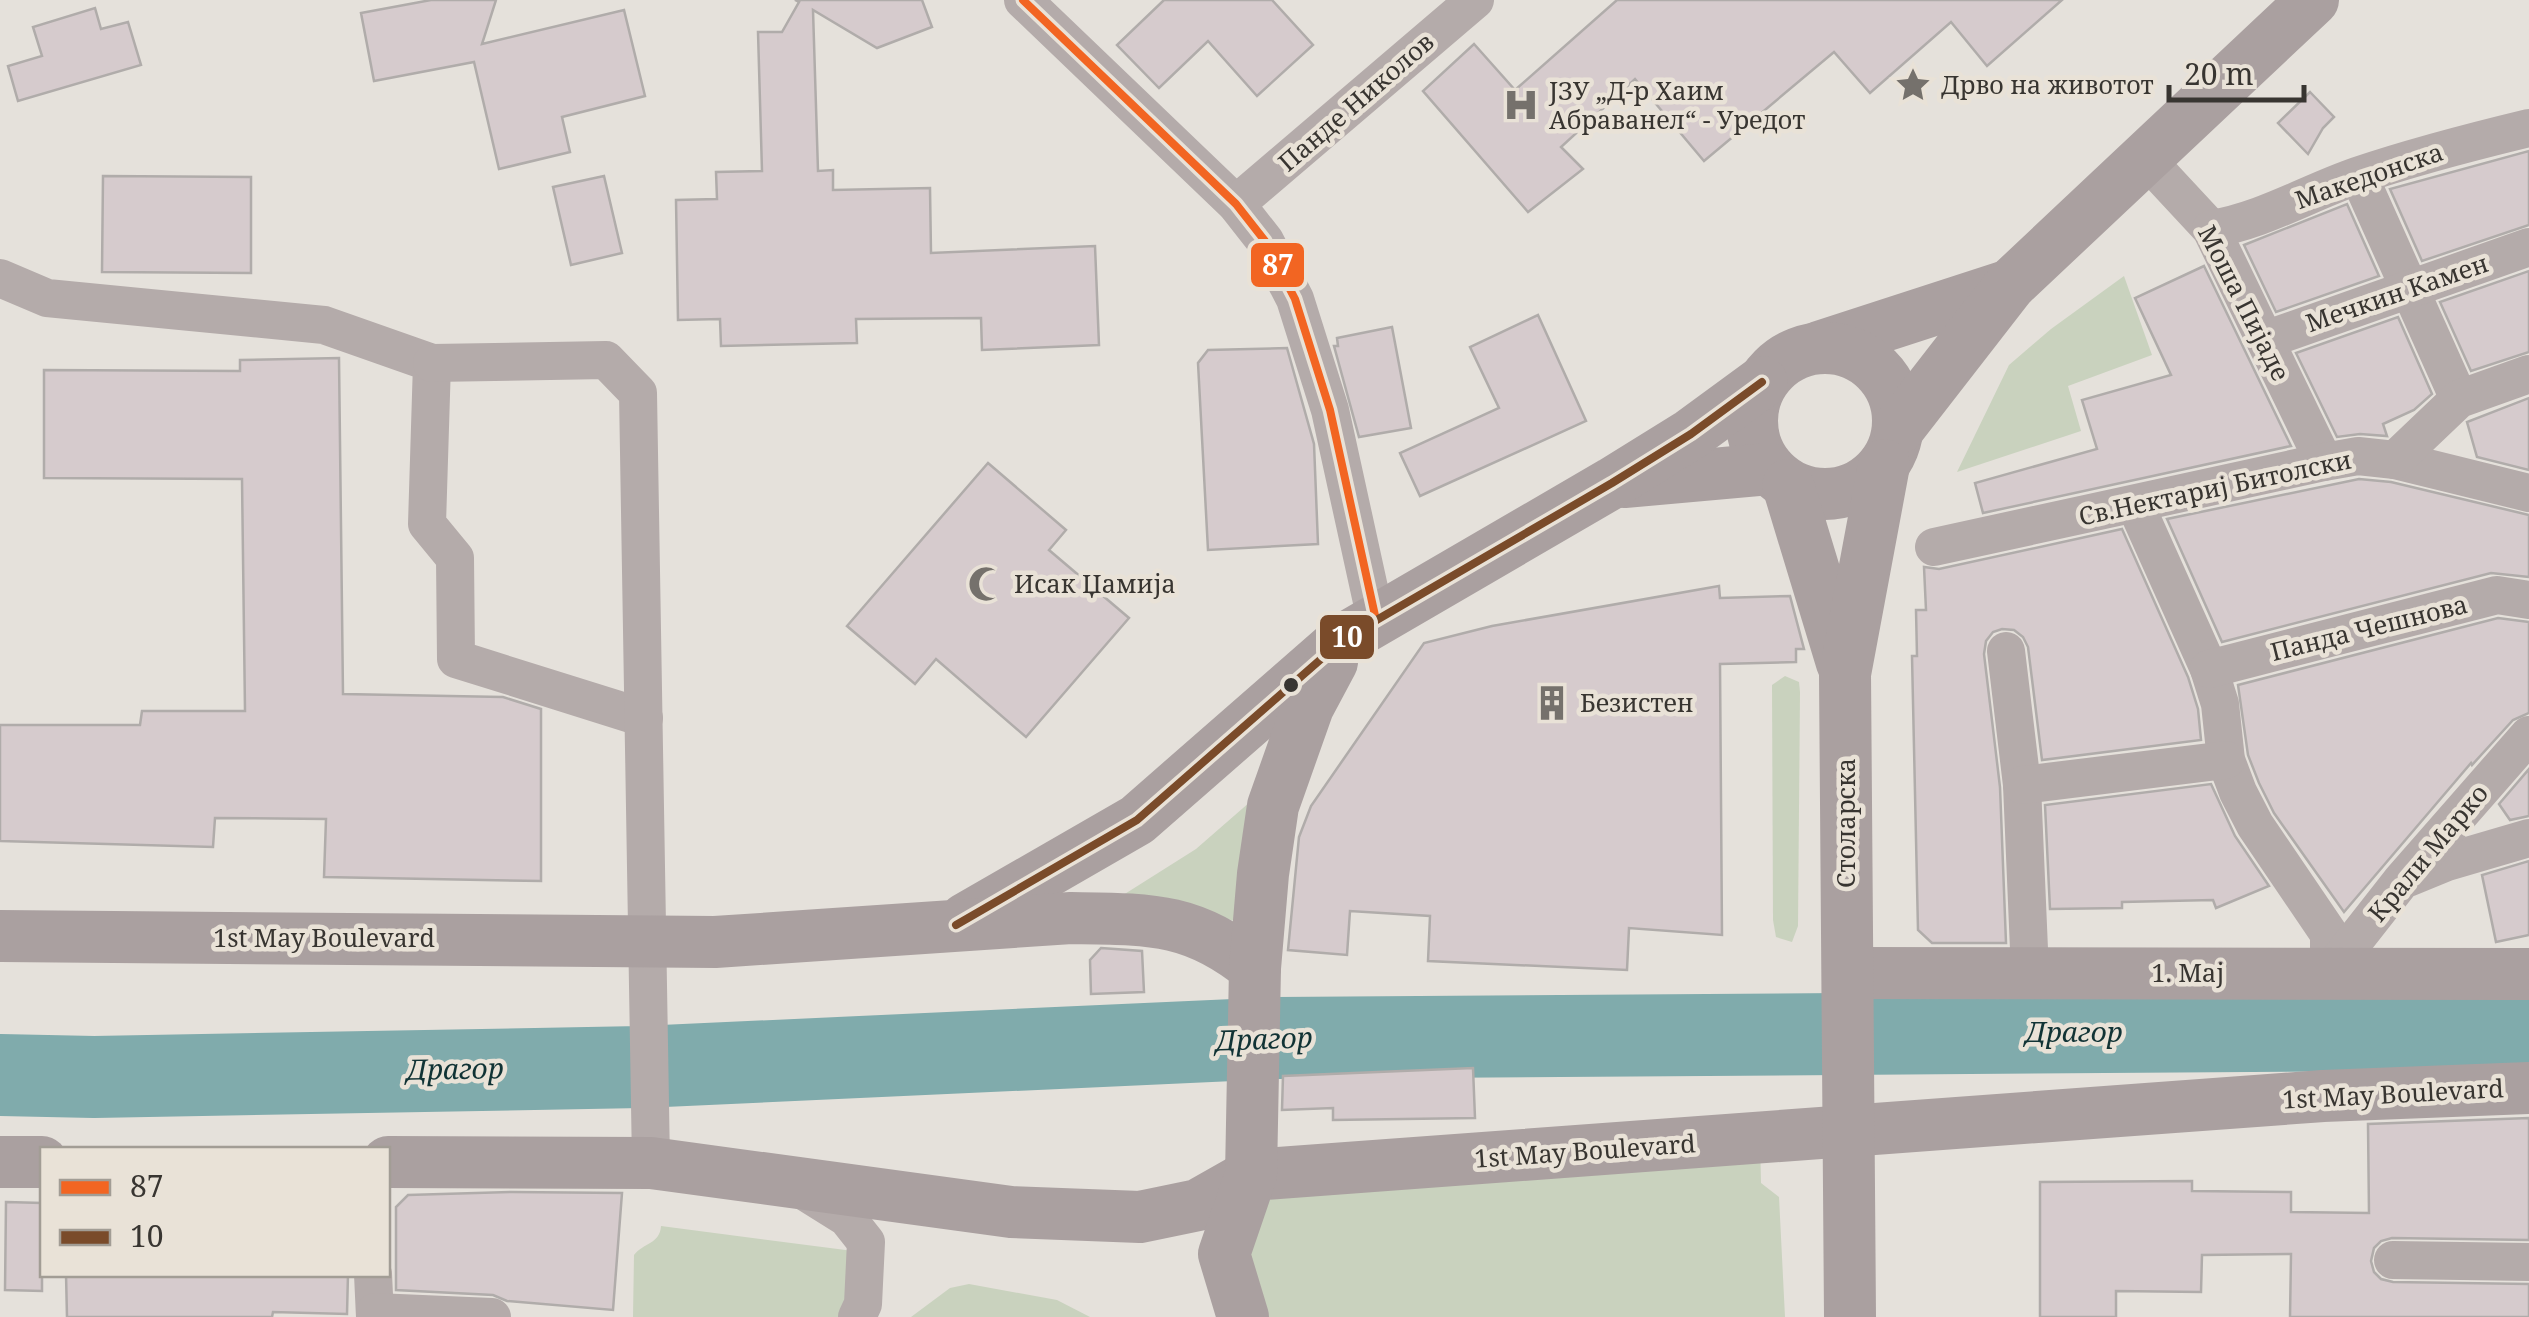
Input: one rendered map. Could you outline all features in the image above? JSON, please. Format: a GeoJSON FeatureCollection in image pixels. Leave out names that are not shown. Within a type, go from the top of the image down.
{"type":"FeatureCollection","features":[{"type":"Feature","properties":{"kind":"main road"},"geometry":{"type":"LineString","coordinates":[[1762,382],[1753,404],[1751,427],[1757,450],[1779,477],[1808,493],[1830,495],[1869,480],[2010,285],[2313,0]]}},
{"type":"Feature","properties":{"kind":"main road"},"geometry":{"type":"LineString","coordinates":[[956,925],[1138,820],[1360,629],[1692,434],[1796,352],[2010,285]]}},
{"type":"Feature","properties":{"kind":"main road"},"geometry":{"type":"LineString","coordinates":[[1819,347],[1840,348],[1878,369],[1898,406],[1891,447]]}},
{"type":"Feature","properties":{"kind":"main road","name":"Столарска"},"geometry":{"type":"LineString","coordinates":[[1850,1317],[1845,674],[1891,447]]}},
{"type":"Feature","properties":{"kind":"main road"},"geometry":{"type":"LineString","coordinates":[[1612,484],[1779,477]]}},
{"type":"Feature","properties":{"kind":"main road","name":"Столарска"},"geometry":{"type":"LineString","coordinates":[[1779,477],[1845,674]]}},
{"type":"Feature","properties":{"kind":"main road"},"geometry":{"type":"LineString","coordinates":[[1243,1317],[1224,1254],[1252,1175],[1255,980],[1262,874],[1273,806],[1308,707],[1360,629]]}},
{"type":"Feature","properties":{"kind":"main road","name":"1st May Boulevard"},"geometry":{"type":"LineString","coordinates":[[0,936],[715,942],[1071,918],[1146,920],[1198,931],[1231,948],[1255,980]]}},
{"type":"Feature","properties":{"kind":"main road","name":"1. Мај"},"geometry":{"type":"LineString","coordinates":[[1848,982],[2030,973],[2529,974]]}},
{"type":"Feature","properties":{"kind":"main road","name":"1st May Boulevard"},"geometry":{"type":"LineString","coordinates":[[390,1162],[652,1163],[1011,1212],[1140,1218],[1198,1205],[1252,1175],[1849,1109],[2529,1088]]}},
{"type":"Feature","properties":{"kind":"main road"},"geometry":{"type":"LineString","coordinates":[[0,1162],[40,1162]]}},
{"type":"Feature","properties":{"kind":"street"},"geometry":{"type":"LineString","coordinates":[[1023,0],[1236,204],[1265,240],[1295,298],[1330,410],[1360,629]]}},
{"type":"Feature","properties":{"kind":"street","name":"Панде Николов"},"geometry":{"type":"LineString","coordinates":[[1236,204],[1475,0]]}},
{"type":"Feature","properties":{"kind":"street","name":"Македонска"},"geometry":{"type":"LineString","coordinates":[[2211,229],[2235,225],[2359,176],[2529,128]]}},
{"type":"Feature","properties":{"kind":"street","name":"Моша Пијаде"},"geometry":{"type":"LineString","coordinates":[[2145,158],[2211,229],[2324,462]]}},
{"type":"Feature","properties":{"kind":"street"},"geometry":{"type":"LineString","coordinates":[[2359,176],[2459,399]]}},
{"type":"Feature","properties":{"kind":"street","name":"Мечкин Камен"},"geometry":{"type":"LineString","coordinates":[[2265,340],[2529,247]]}},
{"type":"Feature","properties":{"kind":"street"},"geometry":{"type":"LineString","coordinates":[[0,278],[47,298],[324,325],[432,363],[606,360],[638,393],[652,1163]]}},
{"type":"Feature","properties":{"kind":"street"},"geometry":{"type":"LineString","coordinates":[[432,363],[426,524],[455,558],[456,659],[644,718]]}},
{"type":"Feature","properties":{"kind":"street"},"geometry":{"type":"LineString","coordinates":[[2395,460],[2459,399],[2529,374]]}},
{"type":"Feature","properties":{"kind":"street","name":"Св.Нектариј Битолски"},"geometry":{"type":"LineString","coordinates":[[1934,547],[2358,456],[2395,460],[2529,493]]}},
{"type":"Feature","properties":{"kind":"street"},"geometry":{"type":"LineString","coordinates":[[2135,504],[2210,670],[2220,704],[2226,760],[2255,826],[2329,934],[2329,973]]}},
{"type":"Feature","properties":{"kind":"street","name":"Панда Чешнова"},"geometry":{"type":"LineString","coordinates":[[2210,670],[2497,596],[2529,600]]}},
{"type":"Feature","properties":{"kind":"street"},"geometry":{"type":"LineString","coordinates":[[2006,652],[2022,785],[2030,973]]}},
{"type":"Feature","properties":{"kind":"street","name":"Крали Марко"},"geometry":{"type":"LineString","coordinates":[[2329,973],[2402,880],[2529,735]]}},
{"type":"Feature","properties":{"kind":"street"},"geometry":{"type":"LineString","coordinates":[[2022,785],[2226,760]]}},
{"type":"Feature","properties":{"kind":"street"},"geometry":{"type":"LineString","coordinates":[[2402,880],[2529,838]]}},
{"type":"Feature","properties":{"kind":"street"},"geometry":{"type":"LineString","coordinates":[[788,1182],[848,1218],[866,1242],[863,1304],[857,1317]]}},
{"type":"Feature","properties":{"kind":"street"},"geometry":{"type":"LineString","coordinates":[[2393,1260],[2529,1262]]}},
{"type":"Feature","properties":{"kind":"street"},"geometry":{"type":"LineString","coordinates":[[374,1301],[492,1317]]}},
{"type":"Feature","properties":{"kind":"green space"},"geometry":{"type":"Polygon","coordinates":[[[2124,276],[2152,355],[2068,386],[2081,431],[1957,472],[2009,365],[2124,276]]]}},
{"type":"Feature","properties":{"kind":"green space"},"geometry":{"type":"Polygon","coordinates":[[[1785,676],[1799,682],[1800,692],[1798,926],[1792,942],[1776,937],[1773,920],[1772,685],[1785,676]]]}},
{"type":"Feature","properties":{"kind":"green space"},"geometry":{"type":"Polygon","coordinates":[[[1258,795],[1235,921],[1120,897],[1196,849],[1258,795]]]}},
{"type":"Feature","properties":{"kind":"green space"},"geometry":{"type":"Polygon","coordinates":[[[1760,1138],[1761,1183],[1779,1197],[1785,1317],[1243,1317],[1251,1175],[1760,1138]]]}},
{"type":"Feature","properties":{"kind":"green space"},"geometry":{"type":"Polygon","coordinates":[[[661,1226],[861,1252],[853,1317],[633,1317],[634,1255],[654,1240],[661,1226]]]}},
{"type":"Feature","properties":{"kind":"green space"},"geometry":{"type":"Polygon","coordinates":[[[969,1284],[1057,1300],[1090,1317],[911,1317],[950,1288],[969,1284]]]}},
{"type":"Feature","properties":{"kind":"building"},"geometry":{"type":"Polygon","coordinates":[[[431,0],[496,0],[482,44],[624,10],[645,96],[562,117],[570,152],[499,169],[474,62],[374,81],[361,13],[431,0]]]}},
{"type":"Feature","properties":{"kind":"building"},"geometry":{"type":"Polygon","coordinates":[[[795,0],[922,0],[932,27],[877,48],[813,10],[818,171],[833,170],[833,190],[930,188],[931,253],[1095,246],[1099,345],[982,350],[981,318],[856,319],[857,343],[721,346],[720,319],[678,320],[676,200],[717,199],[716,172],[762,171],[758,32],[782,32],[799,2],[795,0]]]}},
{"type":"Feature","properties":{"kind":"building"},"geometry":{"type":"Polygon","coordinates":[[[1164,0],[1272,0],[1313,45],[1257,96],[1208,41],[1159,88],[1117,45],[1164,0]]]}},
{"type":"Feature","properties":{"kind":"building","name":"ЈЗУ „Д-р Хаим Абраванел“ - Уредот"},"geometry":{"type":"Polygon","coordinates":[[[1617,0],[2062,0],[1987,66],[1951,22],[1870,93],[1834,52],[1704,161],[1635,79],[1561,147],[1583,169],[1528,212],[1423,91],[1474,44],[1515,90],[1617,0]]]}},
{"type":"Feature","properties":{"kind":"building"},"geometry":{"type":"Polygon","coordinates":[[[95,8],[101,29],[128,22],[141,65],[18,101],[8,66],[42,56],[33,27],[95,8]]]}},
{"type":"Feature","properties":{"kind":"building"},"geometry":{"type":"Polygon","coordinates":[[[2310,92],[2334,117],[2308,154],[2278,123],[2310,92]]]}},
{"type":"Feature","properties":{"kind":"building"},"geometry":{"type":"Polygon","coordinates":[[[2529,151],[2529,225],[2422,261],[2390,189],[2529,151]]]}},
{"type":"Feature","properties":{"kind":"building"},"geometry":{"type":"Polygon","coordinates":[[[103,176],[251,177],[251,273],[102,272],[103,176]]]}},
{"type":"Feature","properties":{"kind":"building"},"geometry":{"type":"Polygon","coordinates":[[[604,176],[622,253],[571,265],[553,187],[604,176]]]}},
{"type":"Feature","properties":{"kind":"building"},"geometry":{"type":"Polygon","coordinates":[[[2347,204],[2379,276],[2276,312],[2244,245],[2347,204]]]}},
{"type":"Feature","properties":{"kind":"building"},"geometry":{"type":"Polygon","coordinates":[[[2204,266],[2291,446],[1983,513],[1975,483],[2097,449],[2082,400],[2171,375],[2135,298],[2204,266]]]}},
{"type":"Feature","properties":{"kind":"building"},"geometry":{"type":"Polygon","coordinates":[[[2529,271],[2529,352],[2471,371],[2440,302],[2529,271]]]}},
{"type":"Feature","properties":{"kind":"building"},"geometry":{"type":"Polygon","coordinates":[[[1538,315],[1586,421],[1420,496],[1400,453],[1499,408],[1470,347],[1538,315]]]}},
{"type":"Feature","properties":{"kind":"building"},"geometry":{"type":"Polygon","coordinates":[[[2398,317],[2432,394],[2414,410],[2383,424],[2387,436],[2337,437],[2296,353],[2398,317]]]}},
{"type":"Feature","properties":{"kind":"building"},"geometry":{"type":"Polygon","coordinates":[[[1392,327],[1411,428],[1359,437],[1334,346],[1338,346],[1337,338],[1392,327]]]}},
{"type":"Feature","properties":{"kind":"building"},"geometry":{"type":"Polygon","coordinates":[[[1287,348],[1314,444],[1318,544],[1208,550],[1198,363],[1208,350],[1287,348]]]}},
{"type":"Feature","properties":{"kind":"building"},"geometry":{"type":"Polygon","coordinates":[[[339,358],[343,694],[503,697],[541,709],[541,881],[324,877],[326,819],[215,818],[213,847],[0,841],[0,725],[140,725],[142,711],[245,711],[242,479],[44,478],[44,370],[240,371],[240,360],[339,358]]]}},
{"type":"Feature","properties":{"kind":"building"},"geometry":{"type":"Polygon","coordinates":[[[2529,398],[2529,470],[2477,457],[2467,422],[2529,398]]]}},
{"type":"Feature","properties":{"kind":"building","name":"Исак Џамија"},"geometry":{"type":"Polygon","coordinates":[[[988,463],[1066,530],[1049,550],[1129,618],[1026,737],[936,659],[915,684],[847,626],[988,463]]]}},
{"type":"Feature","properties":{"kind":"building"},"geometry":{"type":"Polygon","coordinates":[[[2359,479],[2391,482],[2529,515],[2529,577],[2491,573],[2222,642],[2167,519],[2359,479]]]}},
{"type":"Feature","properties":{"kind":"building"},"geometry":{"type":"Polygon","coordinates":[[[2122,529],[2188,677],[2198,709],[2201,740],[2042,760],[2028,647],[2014,630],[1993,632],[1986,641],[1984,654],[2000,787],[2006,943],[1932,943],[1918,930],[1912,656],[1917,656],[1916,610],[1926,610],[1924,567],[1939,569],[2122,529]]]}},
{"type":"Feature","properties":{"kind":"building","name":"Безистен"},"geometry":{"type":"Polygon","coordinates":[[[1719,586],[1720,598],[1790,596],[1804,649],[1796,649],[1796,662],[1720,664],[1722,935],[1629,928],[1627,970],[1428,961],[1430,916],[1350,911],[1347,955],[1288,950],[1299,837],[1311,806],[1424,643],[1492,626],[1719,586]]]}},
{"type":"Feature","properties":{"kind":"building"},"geometry":{"type":"Polygon","coordinates":[[[2498,618],[2529,622],[2529,713],[2513,720],[2471,763],[2344,912],[2274,813],[2259,783],[2248,755],[2238,685],[2498,618]]]}},
{"type":"Feature","properties":{"kind":"building"},"geometry":{"type":"Polygon","coordinates":[[[2529,769],[2529,816],[2510,820],[2499,804],[2529,769]]]}},
{"type":"Feature","properties":{"kind":"building"},"geometry":{"type":"Polygon","coordinates":[[[2211,784],[2235,836],[2269,886],[2216,908],[2213,900],[2122,902],[2122,908],[2050,909],[2045,805],[2211,784]]]}},
{"type":"Feature","properties":{"kind":"building"},"geometry":{"type":"Polygon","coordinates":[[[2529,861],[2529,935],[2496,942],[2482,875],[2529,861]]]}},
{"type":"Feature","properties":{"kind":"building"},"geometry":{"type":"Polygon","coordinates":[[[1101,948],[1142,951],[1144,992],[1091,994],[1090,960],[1101,948]]]}},
{"type":"Feature","properties":{"kind":"building"},"geometry":{"type":"Polygon","coordinates":[[[1473,1068],[1475,1118],[1333,1120],[1333,1108],[1282,1110],[1283,1076],[1473,1068]]]}},
{"type":"Feature","properties":{"kind":"building"},"geometry":{"type":"Polygon","coordinates":[[[2529,1118],[2529,1240],[2392,1238],[2374,1248],[2371,1261],[2381,1279],[2393,1282],[2529,1284],[2529,1317],[2290,1317],[2291,1254],[2202,1255],[2201,1292],[2116,1291],[2116,1317],[2040,1317],[2040,1182],[2192,1181],[2192,1191],[2291,1192],[2291,1212],[2369,1213],[2368,1124],[2529,1118]]]}},
{"type":"Feature","properties":{"kind":"building"},"geometry":{"type":"Polygon","coordinates":[[[622,1193],[613,1310],[507,1301],[493,1295],[396,1290],[396,1207],[408,1195],[622,1193]]]}},
{"type":"Feature","properties":{"kind":"building"},"geometry":{"type":"Polygon","coordinates":[[[6,1202],[40,1203],[42,1291],[5,1290],[6,1202]]]}},
{"type":"Feature","properties":{"kind":"building"},"geometry":{"type":"Polygon","coordinates":[[[66,1277],[348,1277],[347,1314],[67,1317],[66,1277]]]}},
{"type":"Feature","properties":{"kind":"waterway","name":"Драгор"},"geometry":{"type":"LineString","coordinates":[[0,1075],[94,1077],[641,1067],[1276,1038],[2529,1029]]}},
{"type":"Feature","properties":{"kind":"transit line","name":"87"},"geometry":{"type":"LineString","coordinates":[[1023,0],[1236,204],[1265,241],[1295,299],[1330,410],[1376,620]]}},
{"type":"Feature","properties":{"kind":"transit line","name":"10"},"geometry":{"type":"LineString","coordinates":[[956,925],[1137,820],[1344,639],[1612,483],[1691,434],[1762,382]]}},
{"type":"Feature","properties":{"kind":"place","name":"Дрво на животот"},"geometry":{"type":"Point","coordinates":[1913,85]}},
{"type":"Feature","properties":{"kind":"place","name":"ЈЗУ „Д-р Хаим Абраванел“ - Уредот"},"geometry":{"type":"Point","coordinates":[1521,105]}},
{"type":"Feature","properties":{"kind":"place","name":"Исак Џамија"},"geometry":{"type":"Point","coordinates":[986,584]}},
{"type":"Feature","properties":{"kind":"place","name":"Безистен"},"geometry":{"type":"Point","coordinates":[1552,703]}}]}
